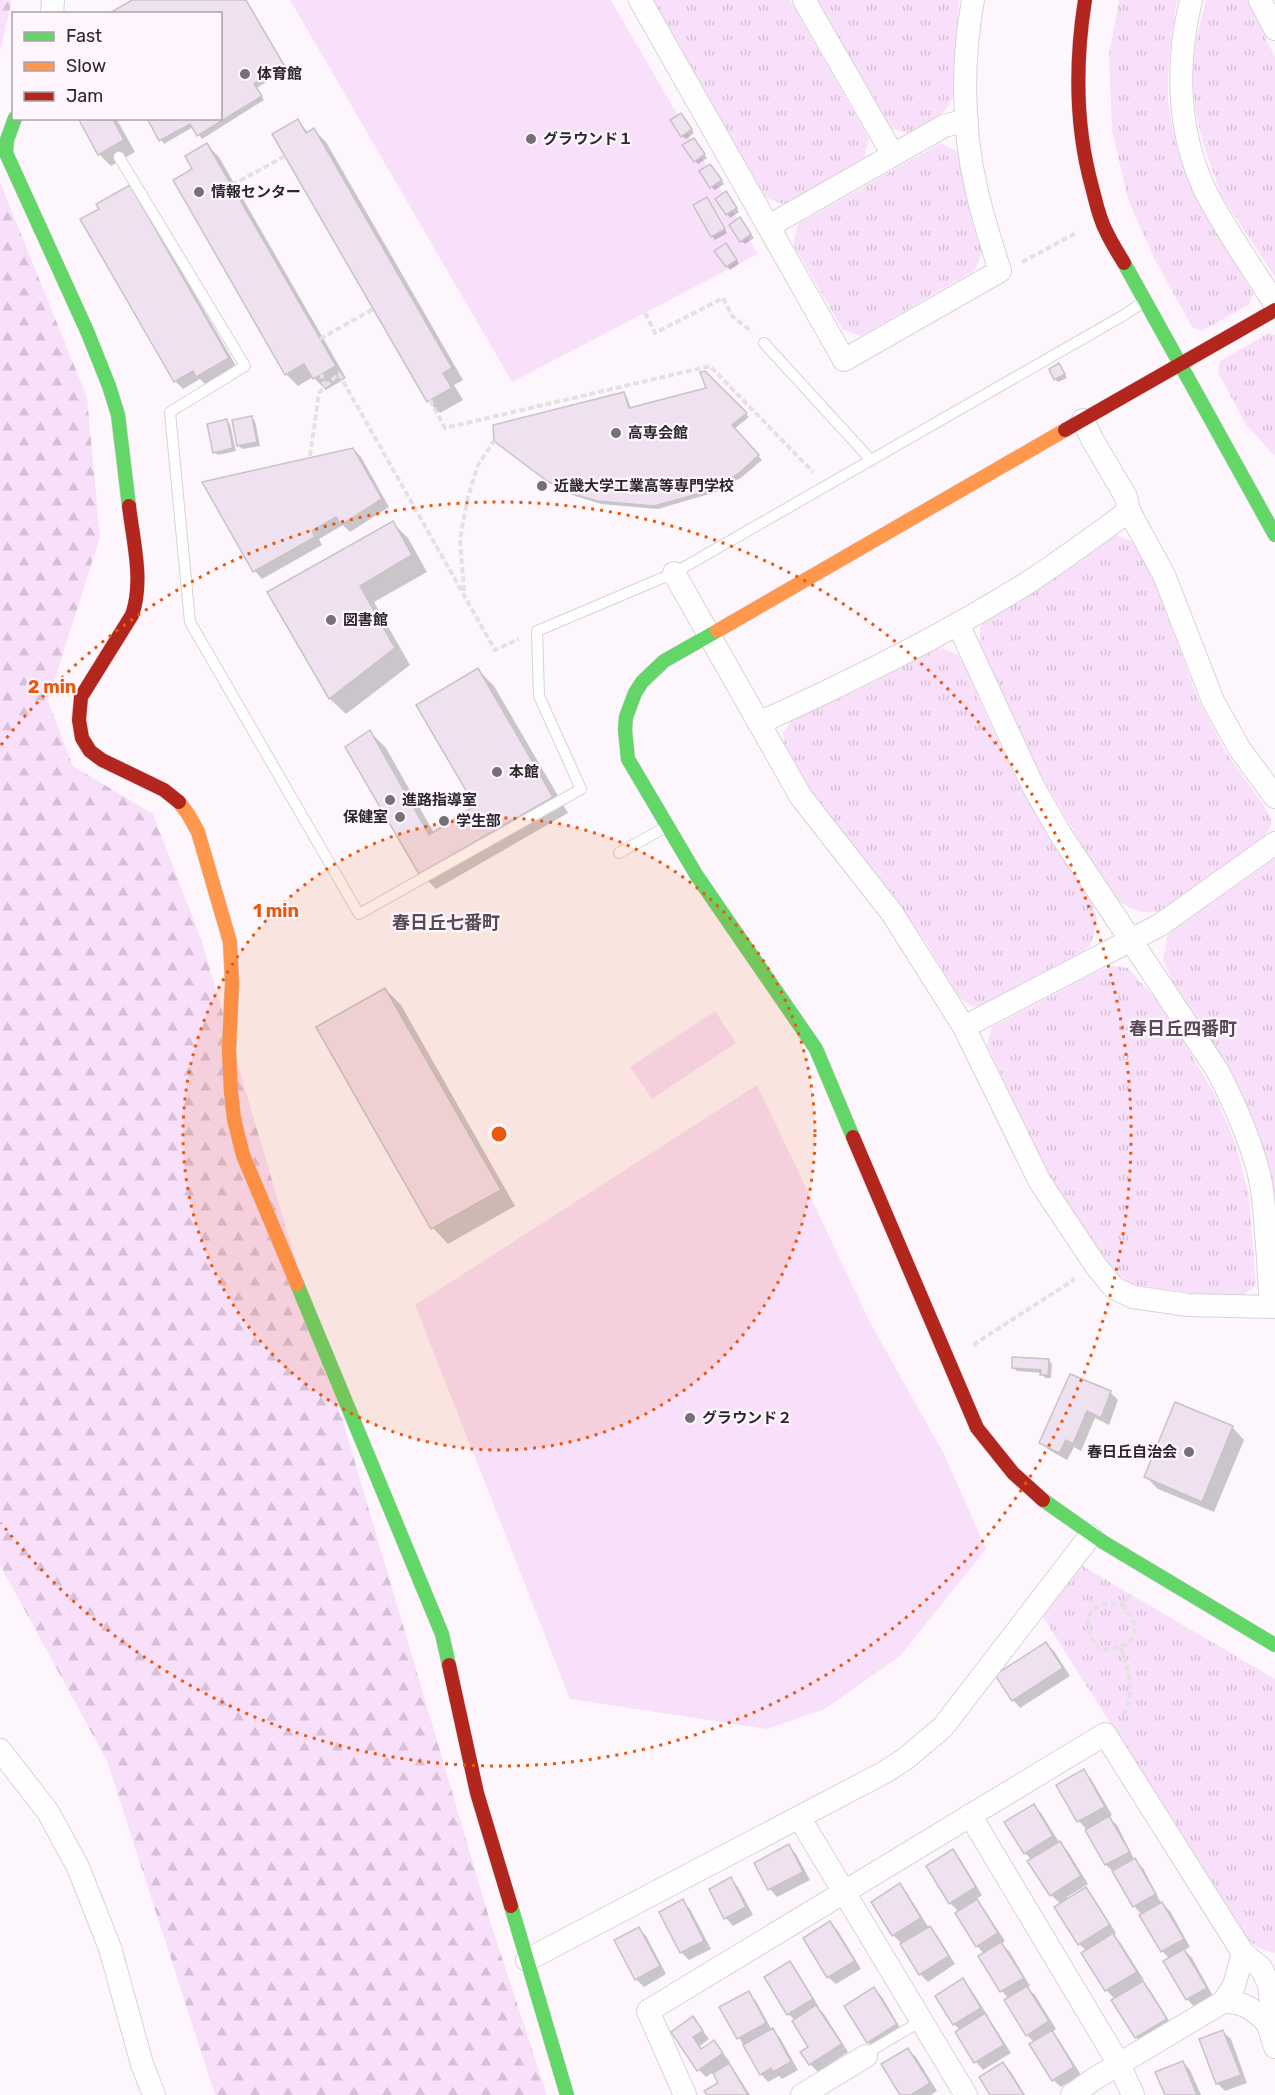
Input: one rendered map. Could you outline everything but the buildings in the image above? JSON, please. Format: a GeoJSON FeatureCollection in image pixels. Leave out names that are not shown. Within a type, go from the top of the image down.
{"type":"FeatureCollection","features":[{"type":"Feature","properties":{"kind":"street"},"geometry":{"type":"LineString","coordinates":[[640,0],[844,360],[1000,271],[975,185],[967,120],[966,49],[973,0]]}},
{"type":"Feature","properties":{"kind":"street"},"geometry":{"type":"LineString","coordinates":[[804,0],[892,155]]}},
{"type":"Feature","properties":{"kind":"street"},"geometry":{"type":"LineString","coordinates":[[1085,0],[1076,64],[1079,133],[1085,168],[1104,230],[1275,535]]}},
{"type":"Feature","properties":{"kind":"street"},"geometry":{"type":"LineString","coordinates":[[1191,0],[1184,35],[1180,76],[1184,117],[1190,145],[1209,198],[1275,304]]}},
{"type":"Feature","properties":{"kind":"street"},"geometry":{"type":"LineString","coordinates":[[1260,0],[1275,28]]}},
{"type":"Feature","properties":{"kind":"street"},"geometry":{"type":"LineString","coordinates":[[14,120],[7,140],[6,153],[87,331],[118,415],[139,588],[135,608],[81,697],[78,711],[80,728],[86,745],[98,759],[165,791],[190,814],[198,833],[231,949],[230,1081],[237,1132],[243,1155],[442,1634],[477,1793],[567,2095]]}},
{"type":"Feature","properties":{"kind":"street"},"geometry":{"type":"LineString","coordinates":[[769,226],[944,126],[967,120]]}},
{"type":"Feature","properties":{"kind":"street"},"geometry":{"type":"LineString","coordinates":[[1275,310],[664,661],[648,673],[638,685],[625,723],[624,742],[628,759],[666,827],[816,1049],[977,1428],[989,1448],[1034,1494],[1090,1536],[1275,1645]]}},
{"type":"Feature","properties":{"kind":"street"},"geometry":{"type":"LineString","coordinates":[[1083,420],[1126,497],[1129,511],[1164,575],[1213,701],[1239,748],[1275,797]]}},
{"type":"Feature","properties":{"kind":"street"},"geometry":{"type":"LineString","coordinates":[[759,723],[899,657],[958,624],[1025,584],[1129,511]]}},
{"type":"Feature","properties":{"kind":"street"},"geometry":{"type":"LineString","coordinates":[[674,573],[801,797],[892,914],[964,1027],[1040,1182],[1096,1266],[1114,1288],[1132,1297],[1188,1305],[1273,1306],[1262,1189],[1247,1139],[1227,1088],[1061,835],[1033,786],[958,624]]}},
{"type":"Feature","properties":{"kind":"street"},"geometry":{"type":"LineString","coordinates":[[964,1027],[1160,925],[1211,891],[1275,843]]}},
{"type":"Feature","properties":{"kind":"street"},"geometry":{"type":"LineString","coordinates":[[527,1960],[885,1772],[905,1759],[943,1727],[1090,1536]]}},
{"type":"Feature","properties":{"kind":"street"},"geometry":{"type":"LineString","coordinates":[[686,2095],[648,2011],[1105,1734],[1243,1953],[1261,1968],[1269,1984],[1271,2005],[1268,2024],[1275,2047]]}},
{"type":"Feature","properties":{"kind":"street"},"geometry":{"type":"LineString","coordinates":[[0,1750],[48,1812],[78,1867],[110,1948],[142,2064],[154,2095]]}},
{"type":"Feature","properties":{"kind":"street"},"geometry":{"type":"LineString","coordinates":[[970,1815],[1119,2064],[1133,2095]]}},
{"type":"Feature","properties":{"kind":"street"},"geometry":{"type":"LineString","coordinates":[[799,1817],[966,2095]]}},
{"type":"Feature","properties":{"kind":"street"},"geometry":{"type":"LineString","coordinates":[[1072,2095],[1223,2002],[1234,1986],[1243,1953]]}},
{"type":"Feature","properties":{"kind":"street"},"geometry":{"type":"LineString","coordinates":[[1223,2002],[1233,2001],[1250,2008],[1268,2024]]}},
{"type":"Feature","properties":{"kind":"street"},"geometry":{"type":"LineString","coordinates":[[802,2095],[866,2056]]}},
{"type":"Feature","properties":{"kind":"lane"},"geometry":{"type":"LineString","coordinates":[[119,157],[245,366],[170,412],[190,622],[359,914],[580,789],[539,696],[537,631],[674,573],[1144,302]]}},
{"type":"Feature","properties":{"kind":"lane"},"geometry":{"type":"LineString","coordinates":[[764,343],[871,460]]}},
{"type":"Feature","properties":{"kind":"lane"},"geometry":{"type":"LineString","coordinates":[[619,854],[666,827]]}},
{"type":"Feature","properties":{"kind":"lane"},"geometry":{"type":"LineString","coordinates":[[866,2056],[872,2050],[921,2021]]}},
{"type":"Feature","properties":{"kind":"path"},"geometry":{"type":"LineString","coordinates":[[232,185],[285,156]]}},
{"type":"Feature","properties":{"kind":"path"},"geometry":{"type":"LineString","coordinates":[[1000,271],[1011,269],[1078,232]]}},
{"type":"Feature","properties":{"kind":"path"},"geometry":{"type":"LineString","coordinates":[[645,313],[655,333],[723,298],[732,316],[747,327]]}},
{"type":"Feature","properties":{"kind":"path"},"geometry":{"type":"LineString","coordinates":[[320,339],[373,309]]}},
{"type":"Feature","properties":{"kind":"path"},"geometry":{"type":"LineString","coordinates":[[430,400],[445,428],[710,366],[826,486]]}},
{"type":"Feature","properties":{"kind":"path"},"geometry":{"type":"LineString","coordinates":[[321,374],[325,386]]}},
{"type":"Feature","properties":{"kind":"path"},"geometry":{"type":"LineString","coordinates":[[310,456],[319,393],[339,374],[495,650],[537,631]]}},
{"type":"Feature","properties":{"kind":"path"},"geometry":{"type":"LineString","coordinates":[[464,595],[460,539],[468,497],[478,465],[494,441]]}},
{"type":"Feature","properties":{"kind":"path"},"geometry":{"type":"LineString","coordinates":[[970,1346],[1096,1266]]}},
{"type":"Feature","properties":{"kind":"path"},"geometry":{"type":"LineString","coordinates":[[1122,1605],[1138,1584]]}},
{"type":"Feature","properties":{"kind":"path"},"geometry":{"type":"LineString","coordinates":[[1110,1602],[1122,1605],[1132,1618],[1134,1626],[1130,1640],[1121,1648],[1100,1649],[1092,1641],[1087,1631],[1087,1620],[1091,1611],[1099,1605],[1110,1602]]}},
{"type":"Feature","properties":{"kind":"path"},"geometry":{"type":"LineString","coordinates":[[1105,1734],[1118,1723],[1126,1710],[1130,1675],[1121,1648]]}},
{"type":"Feature","properties":{"kind":"green space"},"geometry":{"type":"Polygon","coordinates":[[[0,0],[12,0],[0,51],[0,0]]]}},
{"type":"Feature","properties":{"kind":"green space","name":"グラウンド１"},"geometry":{"type":"Polygon","coordinates":[[[290,0],[611,0],[758,254],[512,382],[290,0]]]}},
{"type":"Feature","properties":{"kind":"green space"},"geometry":{"type":"Polygon","coordinates":[[[653,0],[790,0],[869,139],[864,158],[786,205],[766,198],[653,0]]]}},
{"type":"Feature","properties":{"kind":"green space"},"geometry":{"type":"Polygon","coordinates":[[[817,0],[959,0],[954,96],[944,112],[909,134],[890,128],[817,0]]]}},
{"type":"Feature","properties":{"kind":"green space"},"geometry":{"type":"Polygon","coordinates":[[[1119,0],[1177,0],[1168,75],[1168,100],[1173,130],[1193,193],[1253,293],[1250,304],[1202,331],[1192,327],[1153,256],[1128,199],[1112,130],[1109,55],[1119,0]]]}},
{"type":"Feature","properties":{"kind":"green space"},"geometry":{"type":"Polygon","coordinates":[[[1206,0],[1247,0],[1275,57],[1275,277],[1221,195],[1196,115],[1191,69],[1206,0]]]}},
{"type":"Feature","properties":{"kind":"green space"},"geometry":{"type":"Polygon","coordinates":[[[941,143],[958,152],[972,222],[983,251],[975,270],[861,336],[843,330],[793,244],[798,224],[941,143]]]}},
{"type":"Feature","properties":{"kind":"green space"},"geometry":{"type":"Polygon","coordinates":[[[0,182],[87,397],[100,537],[48,701],[73,766],[153,814],[201,939],[491,1924],[547,2095],[215,2095],[107,1761],[0,1565],[0,182]]]}},
{"type":"Feature","properties":{"kind":"green space"},"geometry":{"type":"Polygon","coordinates":[[[1269,333],[1275,335],[1275,456],[1246,425],[1218,372],[1220,361],[1269,333]]]}},
{"type":"Feature","properties":{"kind":"green space"},"geometry":{"type":"Polygon","coordinates":[[[1117,535],[1131,541],[1136,547],[1154,580],[1198,699],[1225,751],[1271,819],[1271,825],[1265,836],[1235,860],[1163,910],[1155,912],[1133,909],[1119,901],[1108,889],[1039,772],[980,645],[980,627],[985,620],[1108,538],[1117,535]]]}},
{"type":"Feature","properties":{"kind":"green space"},"geometry":{"type":"Polygon","coordinates":[[[942,648],[958,655],[964,665],[997,739],[1036,816],[1089,895],[1097,920],[1089,947],[979,1006],[971,1006],[957,996],[928,945],[900,906],[811,793],[784,742],[783,733],[792,720],[801,715],[869,685],[934,650],[942,648]]]}},
{"type":"Feature","properties":{"kind":"green space"},"geometry":{"type":"Polygon","coordinates":[[[1275,857],[1275,1215],[1163,960],[1167,936],[1176,927],[1275,857]]]}},
{"type":"Feature","properties":{"kind":"green space"},"geometry":{"type":"Polygon","coordinates":[[[1113,966],[1128,968],[1164,1008],[1215,1095],[1235,1142],[1249,1195],[1256,1286],[1243,1295],[1224,1297],[1135,1286],[1113,1273],[1050,1178],[987,1045],[992,1027],[1099,971],[1113,966]]]}},
{"type":"Feature","properties":{"kind":"green space"},"geometry":{"type":"Polygon","coordinates":[[[715,1011],[736,1043],[652,1099],[630,1067],[715,1011]]]}},
{"type":"Feature","properties":{"kind":"green space","name":"グラウンド２"},"geometry":{"type":"Polygon","coordinates":[[[757,1085],[871,1324],[945,1456],[986,1549],[900,1656],[825,1709],[767,1729],[570,1699],[415,1305],[757,1085]]]}},
{"type":"Feature","properties":{"kind":"green space"},"geometry":{"type":"Polygon","coordinates":[[[1079,1564],[1275,1679],[1275,1953],[1260,1949],[1248,1940],[1041,1614],[1079,1564]]]}},
{"type":"Feature","properties":{"kind":"traffic: fast"},"geometry":{"type":"LineString","coordinates":[[14,120],[7,140],[6,153],[87,331],[109,386],[118,415],[129,506]]}},
{"type":"Feature","properties":{"kind":"traffic: fast"},"geometry":{"type":"LineString","coordinates":[[1124,263],[1275,535]]}},
{"type":"Feature","properties":{"kind":"traffic: fast"},"geometry":{"type":"LineString","coordinates":[[717,631],[664,661],[642,682],[626,717],[628,759],[697,876],[816,1049],[853,1137]]}},
{"type":"Feature","properties":{"kind":"traffic: fast"},"geometry":{"type":"LineString","coordinates":[[297,1284],[442,1634],[449,1665]]}},
{"type":"Feature","properties":{"kind":"traffic: fast"},"geometry":{"type":"LineString","coordinates":[[1043,1500],[1103,1542],[1275,1645]]}},
{"type":"Feature","properties":{"kind":"traffic: fast"},"geometry":{"type":"LineString","coordinates":[[511,1906],[567,2095]]}},
{"type":"Feature","properties":{"kind":"traffic: slow"},"geometry":{"type":"LineString","coordinates":[[717,631],[1065,430]]}},
{"type":"Feature","properties":{"kind":"traffic: slow"},"geometry":{"type":"LineString","coordinates":[[179,802],[198,832],[230,942],[232,984],[229,1050],[234,1119],[243,1155],[297,1284]]}},
{"type":"Feature","properties":{"kind":"traffic: jam"},"geometry":{"type":"LineString","coordinates":[[1085,0],[1078,71],[1082,140],[1100,215],[1124,263]]}},
{"type":"Feature","properties":{"kind":"traffic: jam"},"geometry":{"type":"LineString","coordinates":[[1065,430],[1275,310]]}},
{"type":"Feature","properties":{"kind":"traffic: jam"},"geometry":{"type":"LineString","coordinates":[[129,506],[137,575],[135,602],[132,615],[81,697],[79,720],[82,738],[90,751],[102,760],[164,790],[179,802]]}},
{"type":"Feature","properties":{"kind":"traffic: jam"},"geometry":{"type":"LineString","coordinates":[[853,1137],[977,1428],[1013,1473],[1043,1500]]}},
{"type":"Feature","properties":{"kind":"traffic: jam"},"geometry":{"type":"LineString","coordinates":[[449,1665],[477,1793],[511,1906]]}},
{"type":"Feature","properties":{"kind":"place","name":"体育館"},"geometry":{"type":"Point","coordinates":[245,74]}},
{"type":"Feature","properties":{"kind":"place","name":"グラウンド１"},"geometry":{"type":"Point","coordinates":[531,139]}},
{"type":"Feature","properties":{"kind":"place","name":"情報センター"},"geometry":{"type":"Point","coordinates":[199,192]}},
{"type":"Feature","properties":{"kind":"place","name":"高専会館"},"geometry":{"type":"Point","coordinates":[616,433]}},
{"type":"Feature","properties":{"kind":"place","name":"近畿大学工業高等専門学校"},"geometry":{"type":"Point","coordinates":[542,486]}},
{"type":"Feature","properties":{"kind":"place","name":"図書館"},"geometry":{"type":"Point","coordinates":[331,620]}},
{"type":"Feature","properties":{"kind":"place","name":"本館"},"geometry":{"type":"Point","coordinates":[497,772]}},
{"type":"Feature","properties":{"kind":"place","name":"進路指導室"},"geometry":{"type":"Point","coordinates":[390,800]}},
{"type":"Feature","properties":{"kind":"place","name":"保健室"},"geometry":{"type":"Point","coordinates":[400,817]}},
{"type":"Feature","properties":{"kind":"place","name":"学生部"},"geometry":{"type":"Point","coordinates":[444,821]}},
{"type":"Feature","properties":{"kind":"place","name":"グラウンド２"},"geometry":{"type":"Point","coordinates":[690,1418]}},
{"type":"Feature","properties":{"kind":"place","name":"春日丘自治会"},"geometry":{"type":"Point","coordinates":[1189,1452]}},
{"type":"Feature","properties":{"kind":"district","name":"春日丘七番町"},"geometry":{"type":"Point","coordinates":[446,923]}},
{"type":"Feature","properties":{"kind":"district","name":"春日丘四番町"},"geometry":{"type":"Point","coordinates":[1183,1029]}}]}
